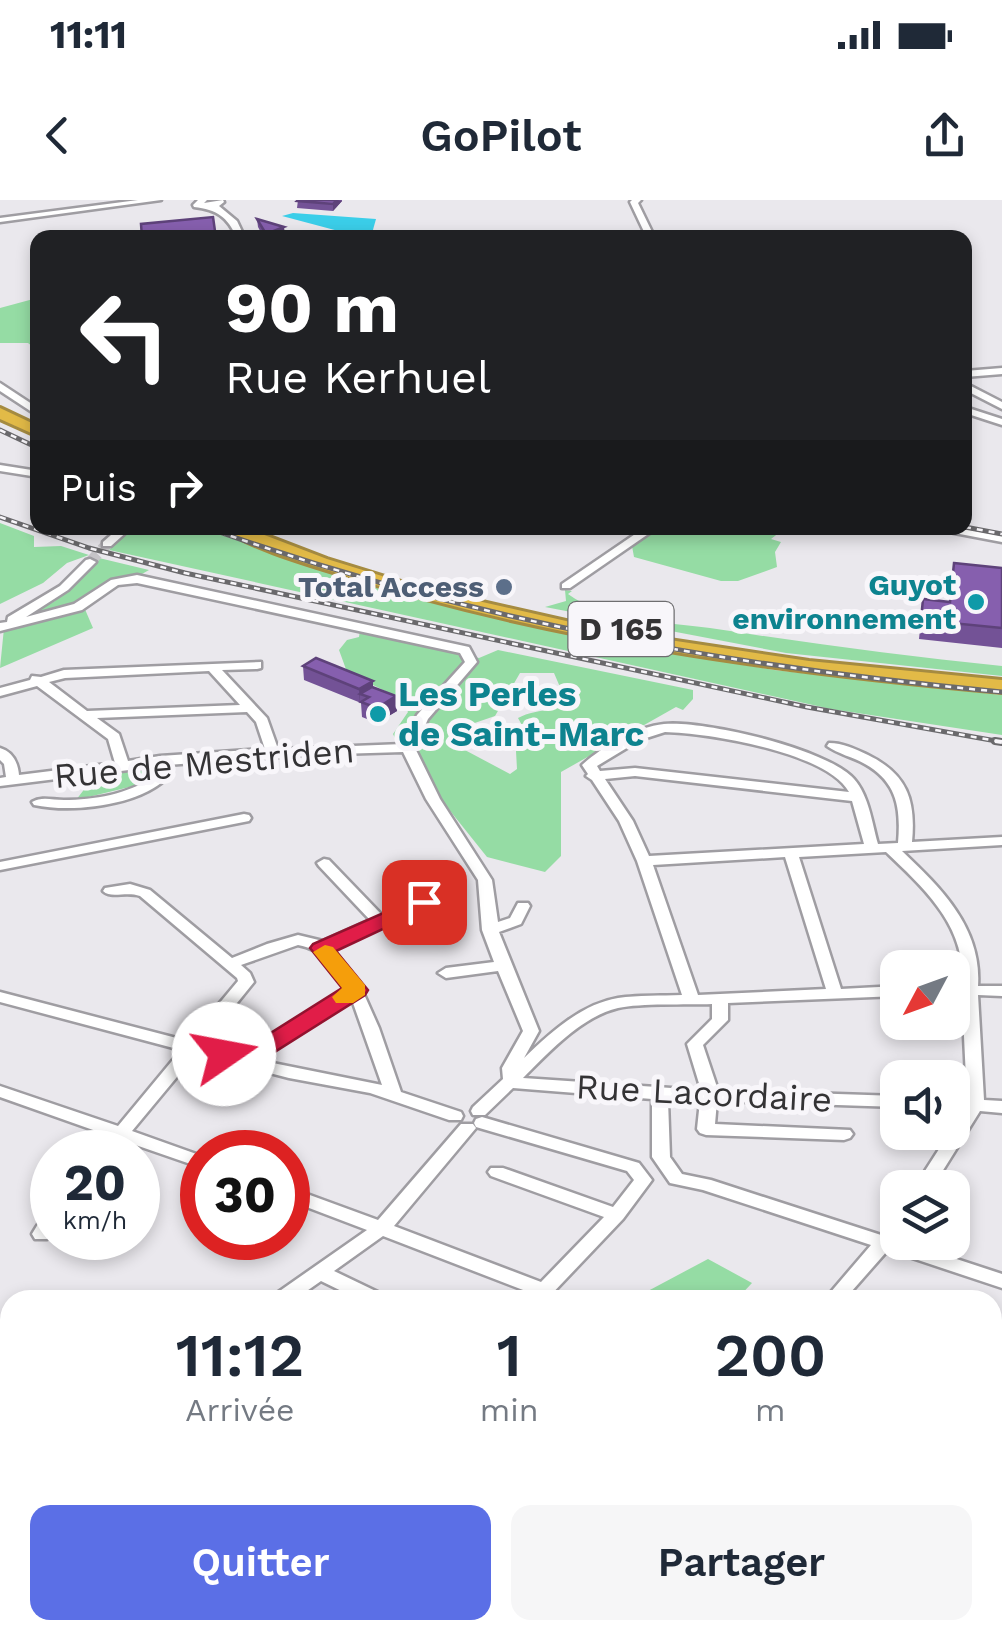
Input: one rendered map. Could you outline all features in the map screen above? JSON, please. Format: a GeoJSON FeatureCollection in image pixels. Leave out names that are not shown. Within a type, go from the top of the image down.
{"type":"FeatureCollection","features":[{"type":"Feature","properties":{"kind":"highway"},"geometry":{"type":"LineString","coordinates":[[0,412],[30,431]]}},
{"type":"Feature","properties":{"kind":"highway"},"geometry":{"type":"LineString","coordinates":[[0,420],[30,433]]}},
{"type":"Feature","properties":{"kind":"highway","name":"D 165"},"geometry":{"type":"LineString","coordinates":[[252,535],[369,576],[569,626],[769,660],[1002,683]]}},
{"type":"Feature","properties":{"kind":"highway","name":"D 165"},"geometry":{"type":"LineString","coordinates":[[270,535],[397,578],[574,620],[766,654],[1002,683]]}},
{"type":"Feature","properties":{"kind":"highway"},"geometry":{"type":"LineString","coordinates":[[279,535],[335,558],[454,589],[474,589]]}},
{"type":"Feature","properties":{"kind":"highway"},"geometry":{"type":"LineString","coordinates":[[518,598],[574,620]]}},
{"type":"Feature","properties":{"kind":"street"},"geometry":{"type":"LineString","coordinates":[[0,220],[157,200]]}},
{"type":"Feature","properties":{"kind":"street"},"geometry":{"type":"LineString","coordinates":[[203,200],[198,205],[215,203],[237,230]]}},
{"type":"Feature","properties":{"kind":"street"},"geometry":{"type":"LineString","coordinates":[[637,200],[634,202],[647,230]]}},
{"type":"Feature","properties":{"kind":"street"},"geometry":{"type":"LineString","coordinates":[[972,373],[1002,371]]}},
{"type":"Feature","properties":{"kind":"street"},"geometry":{"type":"LineString","coordinates":[[0,386],[30,408]]}},
{"type":"Feature","properties":{"kind":"street"},"geometry":{"type":"LineString","coordinates":[[972,390],[1002,406]]}},
{"type":"Feature","properties":{"kind":"street"},"geometry":{"type":"LineString","coordinates":[[972,412],[1002,422]]}},
{"type":"Feature","properties":{"kind":"street"},"geometry":{"type":"LineString","coordinates":[[0,468],[30,473]]}},
{"type":"Feature","properties":{"kind":"street"},"geometry":{"type":"LineString","coordinates":[[972,533],[1002,539]]}},
{"type":"Feature","properties":{"kind":"street"},"geometry":{"type":"LineString","coordinates":[[107,544],[117,535]]}},
{"type":"Feature","properties":{"kind":"street"},"geometry":{"type":"LineString","coordinates":[[566,586],[641,535]]}},
{"type":"Feature","properties":{"kind":"street"},"geometry":{"type":"LineString","coordinates":[[0,626],[64,588],[90,562]]}},
{"type":"Feature","properties":{"kind":"street"},"geometry":{"type":"LineString","coordinates":[[0,626],[78,606],[115,582],[137,579],[465,650],[472,662],[422,718],[408,748],[432,799],[485,880],[490,930],[531,1030],[510,1068],[511,1082]]}},
{"type":"Feature","properties":{"kind":"street"},"geometry":{"type":"LineString","coordinates":[[0,692],[36,679],[257,665]]}},
{"type":"Feature","properties":{"kind":"street"},"geometry":{"type":"LineString","coordinates":[[212,667],[262,721],[272,750]]}},
{"type":"Feature","properties":{"kind":"street"},"geometry":{"type":"LineString","coordinates":[[36,679],[118,741],[122,763]]}},
{"type":"Feature","properties":{"kind":"street"},"geometry":{"type":"LineString","coordinates":[[85,715],[250,708]]}},
{"type":"Feature","properties":{"kind":"street"},"geometry":{"type":"LineString","coordinates":[[691,998],[644,861],[626,821],[589,765],[632,739],[654,731],[682,728],[814,760],[841,774],[889,846],[955,918],[966,950]]}},
{"type":"Feature","properties":{"kind":"street"},"geometry":{"type":"LineString","coordinates":[[834,746],[874,765],[896,782],[906,796],[908,810],[889,846]]}},
{"type":"Feature","properties":{"kind":"street","name":"Rue de Mestriden"},"geometry":{"type":"LineString","coordinates":[[7,782],[122,763],[272,750],[408,748]]}},
{"type":"Feature","properties":{"kind":"street"},"geometry":{"type":"LineString","coordinates":[[0,752],[11,763],[7,782]]}},
{"type":"Feature","properties":{"kind":"street"},"geometry":{"type":"LineString","coordinates":[[39,802],[74,806],[144,788],[160,778],[160,760]]}},
{"type":"Feature","properties":{"kind":"street"},"geometry":{"type":"LineString","coordinates":[[593,776],[635,772],[856,796]]}},
{"type":"Feature","properties":{"kind":"street"},"geometry":{"type":"LineString","coordinates":[[0,866],[244,818]]}},
{"type":"Feature","properties":{"kind":"street"},"geometry":{"type":"LineString","coordinates":[[644,861],[1002,842]]}},
{"type":"Feature","properties":{"kind":"street"},"geometry":{"type":"LineString","coordinates":[[790,852],[835,993]]}},
{"type":"Feature","properties":{"kind":"street"},"geometry":{"type":"LineString","coordinates":[[324,863],[380,922]]}},
{"type":"Feature","properties":{"kind":"street"},"geometry":{"type":"LineString","coordinates":[[321,948],[450,884]]}},
{"type":"Feature","properties":{"kind":"street"},"geometry":{"type":"LineString","coordinates":[[110,891],[130,888],[145,893],[246,982],[122,1130]]}},
{"type":"Feature","properties":{"kind":"street"},"geometry":{"type":"LineString","coordinates":[[490,930],[516,920],[524,906]]}},
{"type":"Feature","properties":{"kind":"street"},"geometry":{"type":"LineString","coordinates":[[230,964],[296,940],[321,948],[356,990],[392,1094]]}},
{"type":"Feature","properties":{"kind":"street"},"geometry":{"type":"LineString","coordinates":[[446,973],[502,966]]}},
{"type":"Feature","properties":{"kind":"street"},"geometry":{"type":"LineString","coordinates":[[970,989],[1002,991]]}},
{"type":"Feature","properties":{"kind":"street"},"geometry":{"type":"LineString","coordinates":[[246,1060],[356,990]]}},
{"type":"Feature","properties":{"kind":"street"},"geometry":{"type":"LineString","coordinates":[[295,1290],[382,1228],[471,1119],[556,1038],[603,1007],[636,1000],[880,992]]}},
{"type":"Feature","properties":{"kind":"street"},"geometry":{"type":"LineString","coordinates":[[720,997],[720,1020],[695,1044],[709,1096],[706,1129],[844,1134]]}},
{"type":"Feature","properties":{"kind":"street"},"geometry":{"type":"LineString","coordinates":[[0,998],[392,1094],[633,1167],[643,1180],[617,1215],[544,1290]]}},
{"type":"Feature","properties":{"kind":"street"},"geometry":{"type":"LineString","coordinates":[[934,1170],[976,1105],[968,1040]]}},
{"type":"Feature","properties":{"kind":"street","name":"Rue Lacordaire"},"geometry":{"type":"LineString","coordinates":[[511,1082],[660,1094],[880,1101]]}},
{"type":"Feature","properties":{"kind":"street"},"geometry":{"type":"LineString","coordinates":[[0,1091],[114,1130]]}},
{"type":"Feature","properties":{"kind":"street"},"geometry":{"type":"LineString","coordinates":[[660,1094],[660,1157],[676,1179],[705,1184],[841,1229],[880,1234]]}},
{"type":"Feature","properties":{"kind":"street"},"geometry":{"type":"LineString","coordinates":[[970,1105],[1002,1108]]}},
{"type":"Feature","properties":{"kind":"street"},"geometry":{"type":"LineString","coordinates":[[497,1172],[617,1215]]}},
{"type":"Feature","properties":{"kind":"street"},"geometry":{"type":"LineString","coordinates":[[310,1201],[527,1290]]}},
{"type":"Feature","properties":{"kind":"street"},"geometry":{"type":"LineString","coordinates":[[842,1290],[880,1249]]}},
{"type":"Feature","properties":{"kind":"street"},"geometry":{"type":"LineString","coordinates":[[959,1260],[998,1274]]}},
{"type":"Feature","properties":{"kind":"street"},"geometry":{"type":"LineString","coordinates":[[321,1272],[357,1290]]}},
{"type":"Feature","properties":{"kind":"green space"},"geometry":{"type":"Polygon","coordinates":[[[30,300],[30,345],[0,343],[0,308],[30,300]]]}},
{"type":"Feature","properties":{"kind":"green space"},"geometry":{"type":"Polygon","coordinates":[[[0,523],[34,536],[34,547],[61,546],[89,555],[67,563],[43,583],[0,604],[0,523]]]}},
{"type":"Feature","properties":{"kind":"green space"},"geometry":{"type":"Polygon","coordinates":[[[124,535],[222,535],[383,590],[606,642],[774,670],[1002,695],[1002,735],[831,709],[109,550],[124,535]]]}},
{"type":"Feature","properties":{"kind":"green space"},"geometry":{"type":"Polygon","coordinates":[[[648,535],[776,535],[771,539],[781,542],[775,552],[777,567],[738,581],[721,581],[634,557],[632,546],[648,535]]]}},
{"type":"Feature","properties":{"kind":"green space"},"geometry":{"type":"Polygon","coordinates":[[[99,558],[149,570],[84,607],[93,628],[0,668],[4,628],[55,601],[99,558]]]}},
{"type":"Feature","properties":{"kind":"green space"},"geometry":{"type":"Polygon","coordinates":[[[565,590],[599,610],[636,619],[1002,666],[1002,676],[786,653],[545,607],[566,601],[565,590]]]}},
{"type":"Feature","properties":{"kind":"green space"},"geometry":{"type":"Polygon","coordinates":[[[360,630],[479,658],[498,650],[693,690],[693,699],[683,710],[676,707],[561,772],[561,856],[545,872],[487,857],[447,807],[418,784],[393,734],[408,712],[401,699],[347,672],[339,650],[347,640],[359,637],[360,630]],[[520,673],[495,716],[463,727],[463,749],[510,774],[517,769],[516,751],[530,740],[518,718],[568,703],[581,691],[560,687],[554,673],[520,673]]]}},
{"type":"Feature","properties":{"kind":"green space"},"geometry":{"type":"Polygon","coordinates":[[[153,769],[153,777],[146,783],[76,800],[86,787],[82,774],[153,769]]]}},
{"type":"Feature","properties":{"kind":"green space"},"geometry":{"type":"Polygon","coordinates":[[[708,1259],[752,1283],[745,1290],[650,1290],[708,1259]]]}},
{"type":"Feature","properties":{"kind":"water"},"geometry":{"type":"Polygon","coordinates":[[[293,213],[376,219],[373,230],[335,230],[282,216],[293,213]]]}},
{"type":"Feature","properties":{"kind":"building"},"geometry":{"type":"Polygon","coordinates":[[[298,200],[337,200],[333,204],[298,200]]]}},
{"type":"Feature","properties":{"kind":"building"},"geometry":{"type":"Polygon","coordinates":[[[213,217],[215,230],[141,230],[141,224],[213,217]]]}},
{"type":"Feature","properties":{"kind":"building"},"geometry":{"type":"Polygon","coordinates":[[[257,219],[284,227],[276,230],[264,230],[257,219]]]}},
{"type":"Feature","properties":{"kind":"building"},"geometry":{"type":"Polygon","coordinates":[[[954,563],[1002,568],[1002,628],[921,620],[923,599],[950,602],[954,563]]]}},
{"type":"Feature","properties":{"kind":"building"},"geometry":{"type":"Polygon","coordinates":[[[316,658],[373,681],[359,689],[303,666],[316,658]]]}},
{"type":"Feature","properties":{"kind":"building"},"geometry":{"type":"Polygon","coordinates":[[[372,687],[396,696],[377,708],[361,702],[369,697],[360,694],[372,687]]]}},
{"type":"Feature","properties":{"kind":"tunnel"},"geometry":{"type":"LineString","coordinates":[[90,562],[107,544]]}},
{"type":"Feature","properties":{"kind":"railway"},"geometry":{"type":"LineString","coordinates":[[0,430],[30,444]]}},
{"type":"Feature","properties":{"kind":"railway"},"geometry":{"type":"LineString","coordinates":[[0,517],[30,527]]}},
{"type":"Feature","properties":{"kind":"railway"},"geometry":{"type":"LineString","coordinates":[[972,528],[1002,534]]}},
{"type":"Feature","properties":{"kind":"railway"},"geometry":{"type":"LineString","coordinates":[[52,535],[185,573],[807,707],[1002,742],[995,741]]}},
{"type":"Feature","properties":{"kind":"railway"},"geometry":{"type":"LineString","coordinates":[[229,535],[404,589],[600,635],[799,668],[1002,692]]}},
{"type":"Feature","properties":{"kind":"slow traffic"},"geometry":{"type":"LineString","coordinates":[[325,952],[356,990],[344,997]]}},
{"type":"Feature","properties":{"kind":"place","name":"Total Access"},"geometry":{"type":"Point","coordinates":[504,587]}},
{"type":"Feature","properties":{"kind":"place","name":"Guyot environnement"},"geometry":{"type":"Point","coordinates":[976,602]}},
{"type":"Feature","properties":{"kind":"place","name":"Les Perles de Saint-Marc"},"geometry":{"type":"Point","coordinates":[378,714]}},
{"type":"Feature","properties":{"kind":"route"},"geometry":{"type":"LineString","coordinates":[[224,1054],[246,1060],[356,990],[321,948],[424,902]]}}]}
